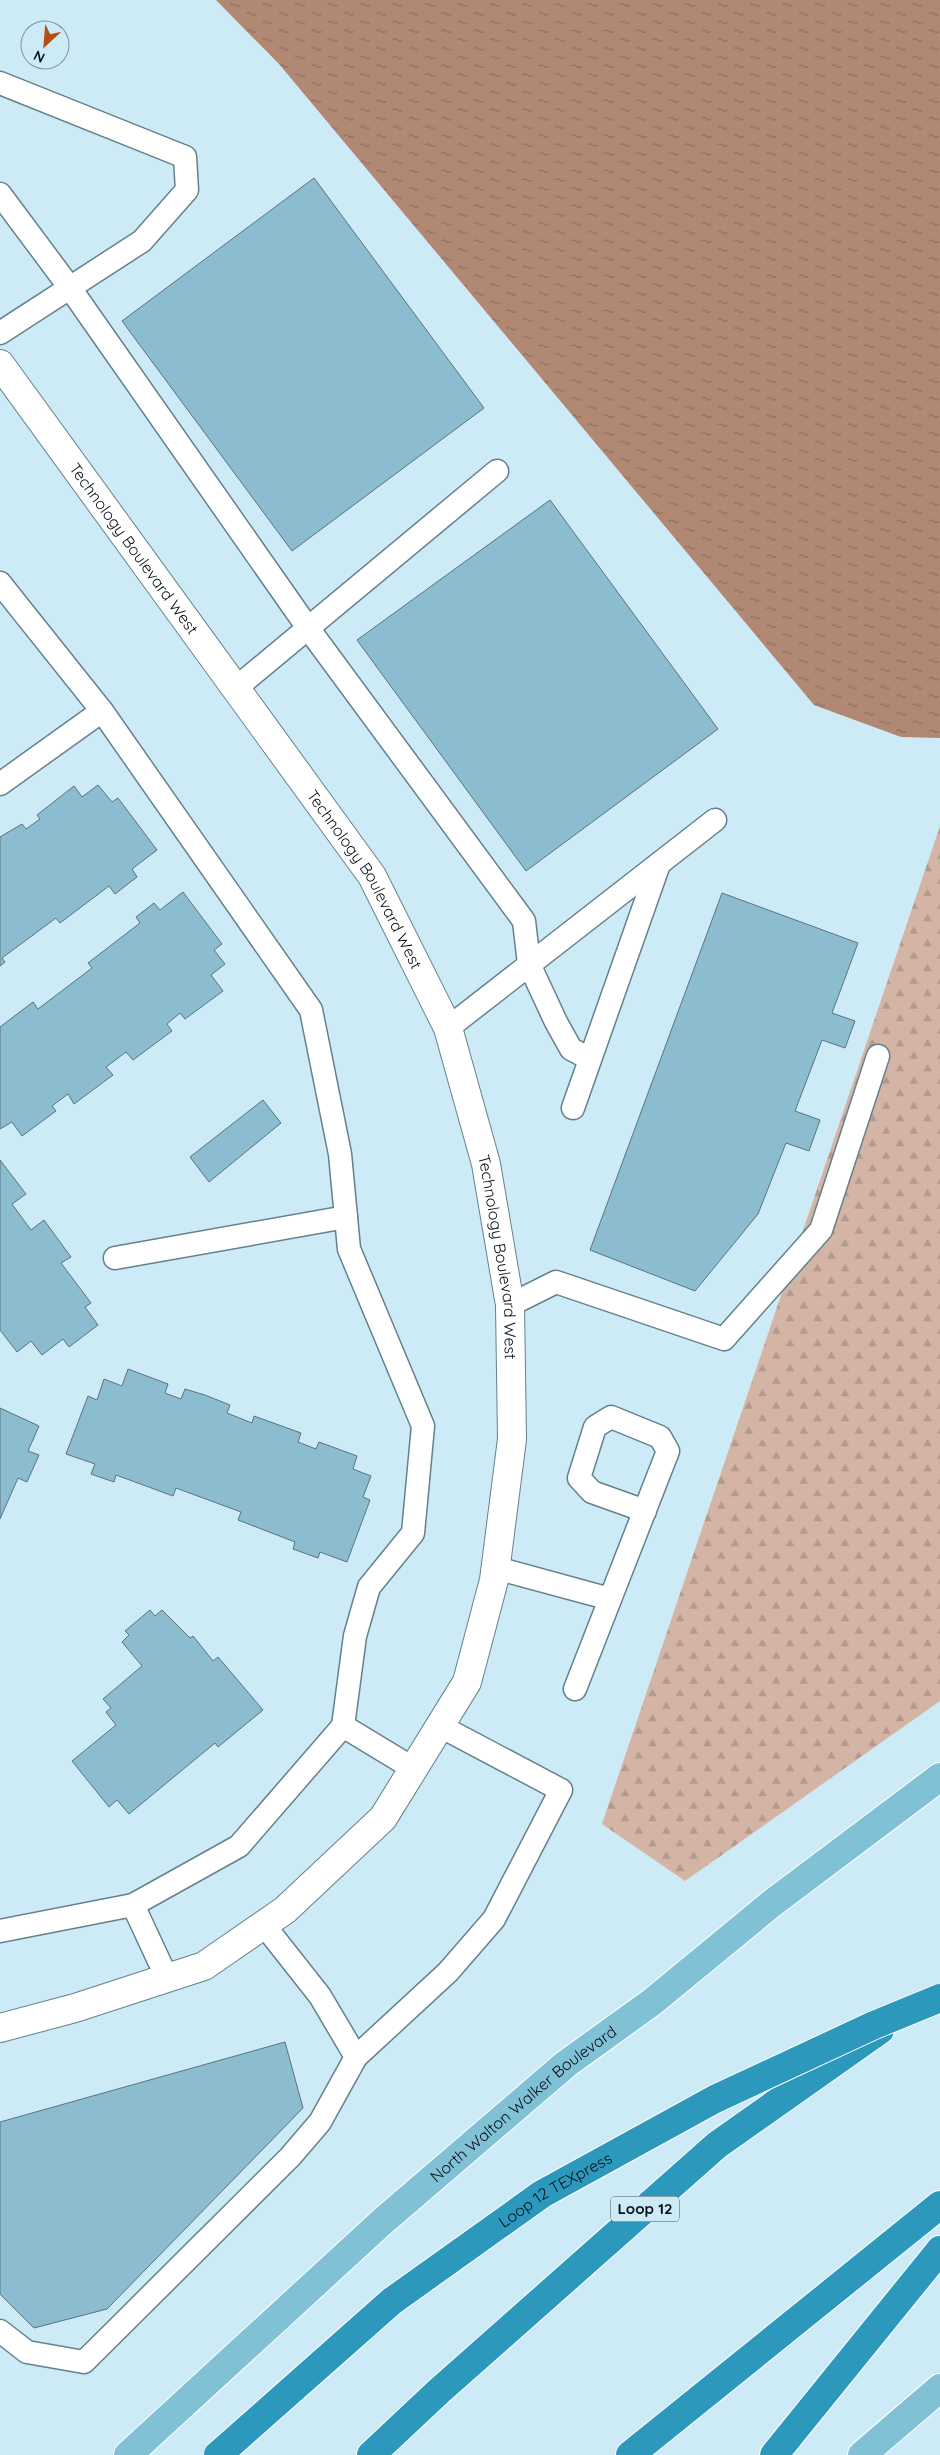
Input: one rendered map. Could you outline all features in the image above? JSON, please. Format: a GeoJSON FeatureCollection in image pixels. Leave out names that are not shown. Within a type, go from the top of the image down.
{"type":"FeatureCollection","features":[{"type":"Feature","properties":{"kind":"highway","name":"Loop 12"},"geometry":{"type":"LineString","coordinates":[[371,2455],[438,2392],[716,2146],[940,1988]]}},
{"type":"Feature","properties":{"kind":"highway","name":"Loop 12 TEXpress"},"geometry":{"type":"LineString","coordinates":[[218,2455],[392,2301],[542,2194],[714,2099],[872,2026],[940,1998]]}},
{"type":"Feature","properties":{"kind":"highway"},"geometry":{"type":"LineString","coordinates":[[630,2455],[940,2205]]}},
{"type":"Feature","properties":{"kind":"highway"},"geometry":{"type":"LineString","coordinates":[[774,2455],[940,2250]]}},
{"type":"Feature","properties":{"kind":"main road","name":"North Walton Walker Boulevard"},"geometry":{"type":"LineString","coordinates":[[128,2455],[383,2220],[566,2064],[652,2002],[771,1904],[940,1777]]}},
{"type":"Feature","properties":{"kind":"main road"},"geometry":{"type":"LineString","coordinates":[[862,2455],[940,2388]]}},
{"type":"Feature","properties":{"kind":"street","name":"Technology Boulevard West"},"geometry":{"type":"LineString","coordinates":[[0,364],[372,876],[448,1028],[486,1164],[510,1305],[512,1439],[496,1568],[467,1682],[384,1818],[285,1910],[204,1966],[75,2008],[0,2028]]}},
{"type":"Feature","properties":{"kind":"lane"},"geometry":{"type":"LineString","coordinates":[[0,83],[185,157],[187,190],[142,241],[0,333]]}},
{"type":"Feature","properties":{"kind":"lane"},"geometry":{"type":"LineString","coordinates":[[0,194],[70,288],[308,628],[524,921],[529,964],[571,1049],[590,1059]]}},
{"type":"Feature","properties":{"kind":"lane"},"geometry":{"type":"LineString","coordinates":[[236,688],[497,471]]}},
{"type":"Feature","properties":{"kind":"lane"},"geometry":{"type":"LineString","coordinates":[[0,583],[102,711],[311,1010],[340,1154],[349,1248],[423,1426],[413,1533],[369,1587],[355,1636],[343,1726],[239,1846],[133,1905],[0,1931]]}},
{"type":"Feature","properties":{"kind":"lane"},"geometry":{"type":"LineString","coordinates":[[0,784],[102,711]]}},
{"type":"Feature","properties":{"kind":"lane"},"geometry":{"type":"LineString","coordinates":[[448,1028],[715,820]]}},
{"type":"Feature","properties":{"kind":"lane"},"geometry":{"type":"LineString","coordinates":[[573,1108],[659,864]]}},
{"type":"Feature","properties":{"kind":"lane"},"geometry":{"type":"LineString","coordinates":[[510,1305],[556,1282],[724,1340],[821,1230],[878,1056]]}},
{"type":"Feature","properties":{"kind":"lane"},"geometry":{"type":"LineString","coordinates":[[116,1258],[346,1217]]}},
{"type":"Feature","properties":{"kind":"lane"},"geometry":{"type":"LineString","coordinates":[[575,1689],[645,1511]]}},
{"type":"Feature","properties":{"kind":"lane"},"geometry":{"type":"LineString","coordinates":[[496,1568],[610,1599]]}},
{"type":"Feature","properties":{"kind":"lane"},"geometry":{"type":"LineString","coordinates":[[343,1726],[414,1769]]}},
{"type":"Feature","properties":{"kind":"lane"},"geometry":{"type":"LineString","coordinates":[[0,2331],[27,2352],[84,2362],[290,2157],[320,2122],[356,2057],[448,1972],[494,1919],[561,1790],[440,1726]]}},
{"type":"Feature","properties":{"kind":"lane"},"geometry":{"type":"LineString","coordinates":[[133,1905],[167,1978]]}},
{"type":"Feature","properties":{"kind":"lane"},"geometry":{"type":"LineString","coordinates":[[264,1925],[320,1996],[356,2057]]}},
{"type":"Feature","properties":{"kind":"green space"},"geometry":{"type":"Polygon","coordinates":[[[940,826],[940,1701],[685,1881],[602,1824],[940,826]]]}},
{"type":"Feature","properties":{"kind":"water"},"geometry":{"type":"Polygon","coordinates":[[[216,0],[940,0],[940,738],[901,737],[814,705],[279,64],[216,0]]]}},
{"type":"Feature","properties":{"kind":"building"},"geometry":{"type":"Polygon","coordinates":[[[314,178],[484,408],[292,551],[122,321],[314,178]]]}},
{"type":"Feature","properties":{"kind":"building"},"geometry":{"type":"Polygon","coordinates":[[[550,500],[718,729],[526,871],[357,640],[550,500]]]}},
{"type":"Feature","properties":{"kind":"building"},"geometry":{"type":"Polygon","coordinates":[[[98,785],[112,802],[118,798],[157,850],[132,869],[137,877],[115,894],[109,886],[60,923],[56,918],[2,958],[5,962],[0,966],[0,837],[22,824],[26,829],[40,819],[37,815],[74,786],[82,797],[98,785]]]}},
{"type":"Feature","properties":{"kind":"building"},"geometry":{"type":"Polygon","coordinates":[[[183,892],[222,944],[214,950],[225,964],[211,975],[223,991],[185,1019],[180,1013],[167,1024],[172,1031],[133,1060],[126,1052],[106,1067],[113,1075],[74,1104],[68,1094],[52,1106],[56,1111],[22,1136],[12,1122],[0,1129],[0,1027],[33,1002],[38,1009],[92,968],[88,963],[140,923],[136,917],[154,903],[160,910],[183,892]]]}},
{"type":"Feature","properties":{"kind":"building"},"geometry":{"type":"Polygon","coordinates":[[[722,893],[858,943],[832,1013],[855,1021],[845,1048],[822,1040],[795,1111],[820,1120],[809,1151],[786,1143],[758,1214],[695,1291],[590,1250],[722,893]]]}},
{"type":"Feature","properties":{"kind":"building"},"geometry":{"type":"Polygon","coordinates":[[[263,1100],[281,1123],[209,1182],[190,1157],[263,1100]]]}},
{"type":"Feature","properties":{"kind":"building"},"geometry":{"type":"Polygon","coordinates":[[[0,1160],[26,1194],[12,1204],[31,1230],[44,1220],[71,1257],[61,1263],[91,1303],[85,1307],[98,1325],[69,1347],[63,1339],[42,1355],[31,1341],[17,1352],[0,1330],[0,1160]]]}},
{"type":"Feature","properties":{"kind":"building"},"geometry":{"type":"Polygon","coordinates":[[[128,1369],[168,1384],[165,1393],[181,1399],[185,1389],[205,1395],[230,1405],[227,1413],[252,1423],[254,1416],[301,1433],[298,1442],[316,1449],[319,1442],[357,1456],[353,1469],[371,1476],[363,1497],[370,1500],[347,1562],[320,1552],[318,1558],[293,1549],[295,1542],[238,1520],[241,1512],[176,1488],[173,1496],[116,1475],[114,1482],[91,1474],[95,1464],[66,1454],[88,1396],[97,1400],[104,1379],[122,1386],[128,1369]]]}},
{"type":"Feature","properties":{"kind":"building"},"geometry":{"type":"Polygon","coordinates":[[[0,1408],[39,1426],[28,1451],[39,1455],[27,1482],[18,1478],[0,1519],[0,1408]]]}},
{"type":"Feature","properties":{"kind":"building"},"geometry":{"type":"Polygon","coordinates":[[[150,1610],[155,1616],[162,1610],[190,1638],[193,1636],[213,1661],[218,1657],[263,1710],[218,1747],[215,1743],[129,1814],[117,1800],[109,1807],[72,1761],[116,1725],[106,1712],[111,1708],[103,1699],[142,1666],[122,1642],[129,1635],[125,1631],[150,1610]]]}},
{"type":"Feature","properties":{"kind":"building"},"geometry":{"type":"Polygon","coordinates":[[[285,2042],[303,2108],[107,2309],[34,2328],[0,2294],[0,2122],[285,2042]]]}}]}
